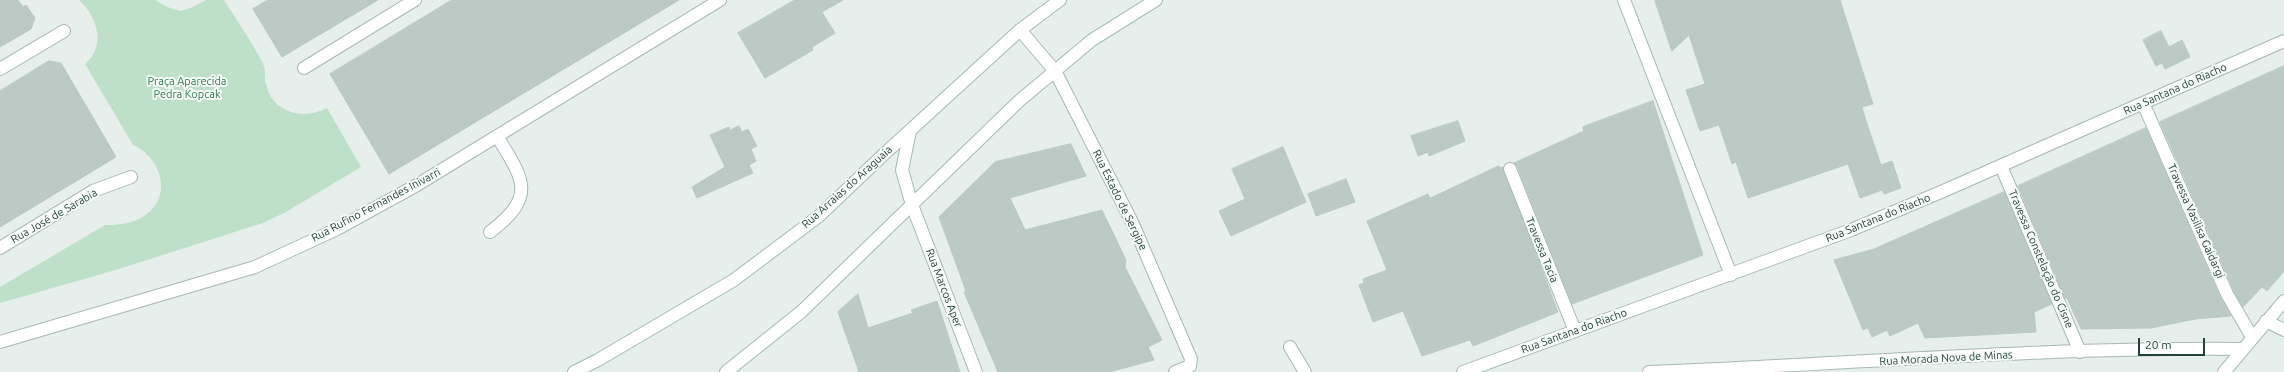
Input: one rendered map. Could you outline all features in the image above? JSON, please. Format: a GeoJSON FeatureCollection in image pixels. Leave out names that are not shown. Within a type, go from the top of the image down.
{"type":"FeatureCollection","features":[{"type":"Feature","properties":{"kind":"street"},"geometry":{"type":"LineString","coordinates":[[304,68],[414,0]]}},
{"type":"Feature","properties":{"kind":"street","name":"Rua Rufino Fernandes Inivarri"},"geometry":{"type":"LineString","coordinates":[[0,342],[255,267],[337,229],[417,185],[720,0]]}},
{"type":"Feature","properties":{"kind":"street","name":"Rua Arraias do Araguaia"},"geometry":{"type":"LineString","coordinates":[[574,372],[598,360],[734,280],[820,216],[1020,30],[1060,0]]}},
{"type":"Feature","properties":{"kind":"street"},"geometry":{"type":"LineString","coordinates":[[726,372],[801,312],[1019,101],[1092,40],[1156,0]]}},
{"type":"Feature","properties":{"kind":"street"},"geometry":{"type":"LineString","coordinates":[[1624,0],[1731,275]]}},
{"type":"Feature","properties":{"kind":"street","name":"Rua Estado de Sergipe"},"geometry":{"type":"LineString","coordinates":[[1020,30],[1055,71],[1133,224],[1191,359],[1190,366],[1175,372]]}},
{"type":"Feature","properties":{"kind":"street"},"geometry":{"type":"LineString","coordinates":[[0,69],[64,31]]}},
{"type":"Feature","properties":{"kind":"street","name":"Rua Santana do Riacho"},"geometry":{"type":"LineString","coordinates":[[1463,372],[1731,275],[1858,227],[2001,166],[2284,41]]}},
{"type":"Feature","properties":{"kind":"street","name":"Travessa Vasilisa Gaidargi"},"geometry":{"type":"LineString","coordinates":[[2143,103],[2228,294],[2252,337]]}},
{"type":"Feature","properties":{"kind":"street","name":"Rua Marcos Aper"},"geometry":{"type":"LineString","coordinates":[[910,131],[902,170],[912,205],[976,372]]}},
{"type":"Feature","properties":{"kind":"street"},"geometry":{"type":"LineString","coordinates":[[490,232],[508,218],[519,204],[522,187],[519,172],[497,136]]}},
{"type":"Feature","properties":{"kind":"street","name":"Travessa Constelação do Cisne"},"geometry":{"type":"LineString","coordinates":[[2001,166],[2080,352]]}},
{"type":"Feature","properties":{"kind":"street","name":"Travessa Tacia"},"geometry":{"type":"LineString","coordinates":[[1510,169],[1575,331]]}},
{"type":"Feature","properties":{"kind":"street","name":"Rua José de Sarabia"},"geometry":{"type":"LineString","coordinates":[[0,248],[94,191],[131,177]]}},
{"type":"Feature","properties":{"kind":"street"},"geometry":{"type":"LineString","coordinates":[[2224,372],[2244,350],[2252,337],[2284,301]]}},
{"type":"Feature","properties":{"kind":"street"},"geometry":{"type":"LineString","coordinates":[[2266,321],[2284,330]]}},
{"type":"Feature","properties":{"kind":"street"},"geometry":{"type":"LineString","coordinates":[[1290,347],[1305,372]]}},
{"type":"Feature","properties":{"kind":"street","name":"Rua Morada Nova de Minas"},"geometry":{"type":"LineString","coordinates":[[1649,372],[1749,370],[2080,352],[2180,349],[2244,350]]}},
{"type":"Feature","properties":{"kind":"green space","name":"Praça Aparecida Pedra Kopcak"},"geometry":{"type":"Polygon","coordinates":[[[79,0],[155,0],[167,7],[181,11],[206,0],[224,0],[260,57],[265,70],[265,79],[269,94],[281,107],[298,114],[308,114],[327,108],[361,167],[286,212],[263,223],[119,269],[0,303],[0,287],[105,225],[125,224],[139,219],[153,208],[159,199],[161,188],[157,168],[151,158],[133,145],[85,64],[92,56],[98,40],[95,23],[91,14],[79,0]]]}},
{"type":"Feature","properties":{"kind":"building"},"geometry":{"type":"Polygon","coordinates":[[[0,0],[18,0],[23,7],[26,5],[35,18],[31,29],[0,47],[0,0]]]}},
{"type":"Feature","properties":{"kind":"building"},"geometry":{"type":"Polygon","coordinates":[[[268,0],[378,0],[282,57],[253,9],[268,0]]]}},
{"type":"Feature","properties":{"kind":"building"},"geometry":{"type":"Polygon","coordinates":[[[452,0],[679,0],[389,174],[330,74],[452,0]]]}},
{"type":"Feature","properties":{"kind":"building"},"geometry":{"type":"Polygon","coordinates":[[[795,0],[843,0],[822,12],[835,33],[812,47],[813,50],[765,78],[738,33],[795,0]]]}},
{"type":"Feature","properties":{"kind":"building"},"geometry":{"type":"Polygon","coordinates":[[[1655,0],[1840,0],[1873,104],[1862,107],[1866,121],[1881,165],[1892,161],[1901,188],[1884,194],[1882,190],[1860,198],[1848,164],[1748,198],[1736,162],[1732,164],[1719,125],[1700,131],[1686,90],[1705,84],[1689,35],[1672,51],[1655,0]]]}},
{"type":"Feature","properties":{"kind":"building"},"geometry":{"type":"Polygon","coordinates":[[[2161,31],[2169,47],[2182,40],[2190,57],[2165,69],[2162,63],[2156,66],[2143,40],[2161,31]]]}},
{"type":"Feature","properties":{"kind":"building"},"geometry":{"type":"Polygon","coordinates":[[[49,61],[61,63],[116,157],[0,227],[0,91],[49,61]]]}},
{"type":"Feature","properties":{"kind":"building"},"geometry":{"type":"Polygon","coordinates":[[[2284,66],[2284,271],[2267,291],[2262,287],[2243,307],[2234,291],[2160,122],[2284,66]]]}},
{"type":"Feature","properties":{"kind":"building"},"geometry":{"type":"Polygon","coordinates":[[[1653,101],[1703,255],[1572,304],[1517,166],[1514,163],[1584,131],[1583,127],[1653,101]]]}},
{"type":"Feature","properties":{"kind":"building"},"geometry":{"type":"Polygon","coordinates":[[[1458,121],[1465,141],[1429,156],[1428,152],[1418,156],[1411,136],[1458,121]]]}},
{"type":"Feature","properties":{"kind":"building"},"geometry":{"type":"Polygon","coordinates":[[[739,126],[742,132],[748,129],[757,146],[751,149],[756,161],[749,165],[753,173],[697,198],[692,187],[725,167],[710,135],[729,127],[730,130],[739,126]]]}},
{"type":"Feature","properties":{"kind":"building"},"geometry":{"type":"Polygon","coordinates":[[[2146,128],[2220,297],[2231,316],[2195,319],[2151,328],[2081,329],[2067,298],[2065,298],[2018,186],[2146,128]]]}},
{"type":"Feature","properties":{"kind":"building"},"geometry":{"type":"Polygon","coordinates":[[[1071,144],[1086,176],[1010,198],[1025,230],[1102,210],[1126,260],[1125,267],[1162,340],[1148,347],[1154,360],[1109,372],[998,372],[964,292],[966,291],[939,217],[995,162],[1071,144]]]}},
{"type":"Feature","properties":{"kind":"building"},"geometry":{"type":"Polygon","coordinates":[[[1283,147],[1306,202],[1231,236],[1219,211],[1245,199],[1232,169],[1283,147]]]}},
{"type":"Feature","properties":{"kind":"building"},"geometry":{"type":"Polygon","coordinates":[[[1499,166],[1500,168],[1503,167],[1558,312],[1473,346],[1470,340],[1422,356],[1403,311],[1373,322],[1359,285],[1364,283],[1363,279],[1387,270],[1367,221],[1428,194],[1430,198],[1499,166]]]}},
{"type":"Feature","properties":{"kind":"building"},"geometry":{"type":"Polygon","coordinates":[[[1346,179],[1355,202],[1316,216],[1308,194],[1346,179]]]}},
{"type":"Feature","properties":{"kind":"building"},"geometry":{"type":"Polygon","coordinates":[[[2004,192],[2052,304],[2034,312],[2036,332],[1925,338],[1918,323],[1890,336],[1887,330],[1872,337],[1868,328],[1863,330],[1834,260],[1874,249],[2004,192]]]}},
{"type":"Feature","properties":{"kind":"building"},"geometry":{"type":"Polygon","coordinates":[[[858,294],[868,328],[913,313],[911,310],[937,301],[960,372],[859,372],[838,312],[858,294]]]}}]}
